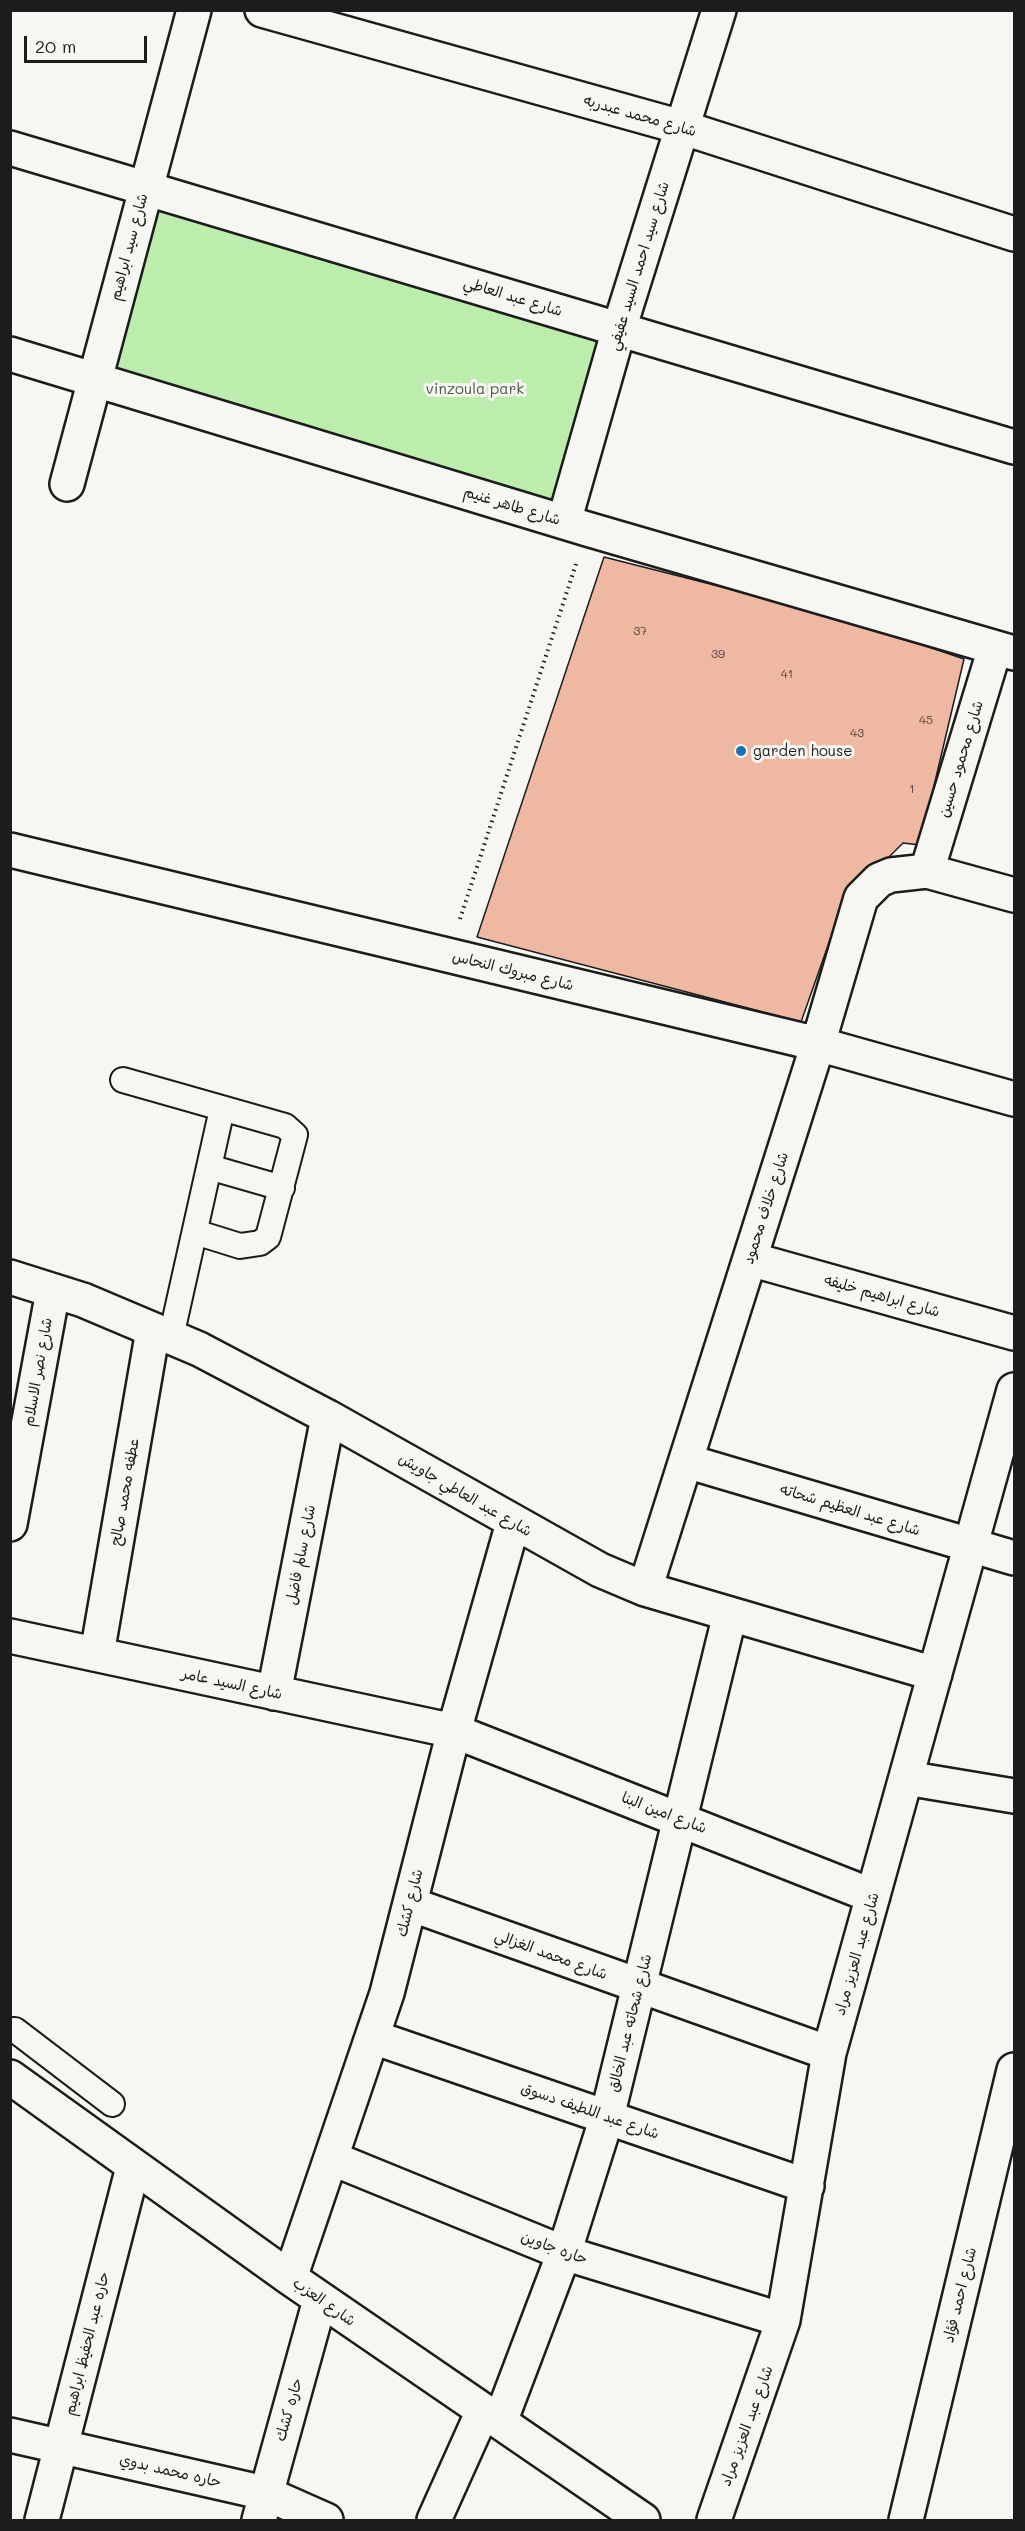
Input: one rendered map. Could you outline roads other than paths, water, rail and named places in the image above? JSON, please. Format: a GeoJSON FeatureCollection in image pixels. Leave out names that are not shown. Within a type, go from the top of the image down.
{"type":"FeatureCollection","features":[{"type":"Feature","properties":{"kind":"street","name":"شارع سيد ابراهيم"},"geometry":{"type":"LineString","coordinates":[[67,484],[93,378],[194,10]]}},
{"type":"Feature","properties":{"kind":"street","name":"شارع محمد عبدربه"},"geometry":{"type":"LineString","coordinates":[[262,10],[681,127],[1014,234]]}},
{"type":"Feature","properties":{"kind":"street","name":"شارع سيد احمد السيد عفيفي"},"geometry":{"type":"LineString","coordinates":[[576,526],[619,329],[719,10]]}},
{"type":"Feature","properties":{"kind":"street","name":"شارع عبد العاطي"},"geometry":{"type":"LineString","coordinates":[[10,148],[1014,447]]}},
{"type":"Feature","properties":{"kind":"street","name":"شارع طاهر غنيم"},"geometry":{"type":"LineString","coordinates":[[10,354],[576,526],[1004,650]]}},
{"type":"Feature","properties":{"kind":"street","name":"شارع محمود حسين"},"geometry":{"type":"LineString","coordinates":[[927,871],[1004,650]]}},
{"type":"Feature","properties":{"kind":"street","name":"شارع مبروك النحاس"},"geometry":{"type":"LineString","coordinates":[[10,850],[818,1044],[1014,1099]]}},
{"type":"Feature","properties":{"kind":"street"},"geometry":{"type":"LineString","coordinates":[[927,871],[1014,895]]}},
{"type":"Feature","properties":{"kind":"street","name":"شارع خلاف محمود"},"geometry":{"type":"LineString","coordinates":[[645,1589],[818,1044],[861,898],[879,880],[891,875],[927,871]]}},
{"type":"Feature","properties":{"kind":"street","name":"شارع ابراهيم خليفه"},"geometry":{"type":"LineString","coordinates":[[750,1258],[1014,1333]]}},
{"type":"Feature","properties":{"kind":"street","name":"شارع عبد العاطي جاويش"},"geometry":{"type":"LineString","coordinates":[[10,1277],[83,1300],[199,1349],[328,1417],[600,1570],[645,1589],[935,1674]]}},
{"type":"Feature","properties":{"kind":"street","name":"شارع نصر الاسلام"},"geometry":{"type":"LineString","coordinates":[[10,1524],[14,1487],[53,1291]]}},
{"type":"Feature","properties":{"kind":"street","name":"عطفه محمد صالح"},"geometry":{"type":"LineString","coordinates":[[98,1654],[162,1334]]}},
{"type":"Feature","properties":{"kind":"street","name":"شارع عبد العزيز مراد"},"geometry":{"type":"LineString","coordinates":[[714,2520],[783,2320],[829,2053],[1014,1390]]}},
{"type":"Feature","properties":{"kind":"street","name":"شارع سالم فاضل"},"geometry":{"type":"LineString","coordinates":[[274,1693],[328,1417]]}},
{"type":"Feature","properties":{"kind":"street","name":"شارع عبد العظيم شحاته"},"geometry":{"type":"LineString","coordinates":[[686,1461],[1014,1558]]}},
{"type":"Feature","properties":{"kind":"street","name":"شارع كشك"},"geometry":{"type":"LineString","coordinates":[[290,2278],[387,1994],[454,1731],[513,1523]]}},
{"type":"Feature","properties":{"kind":"street","name":"شارع شحاته عبد الخالق"},"geometry":{"type":"LineString","coordinates":[[434,2520],[491,2417],[564,2253],[607,2117],[730,1614]]}},
{"type":"Feature","properties":{"kind":"street","name":"شارع السيد عامر"},"geometry":{"type":"LineString","coordinates":[[10,1636],[454,1731]]}},
{"type":"Feature","properties":{"kind":"street","name":"شارع امين البنا"},"geometry":{"type":"LineString","coordinates":[[454,1731],[873,1896]]}},
{"type":"Feature","properties":{"kind":"street"},"geometry":{"type":"LineString","coordinates":[[906,1778],[1014,1796]]}},
{"type":"Feature","properties":{"kind":"street","name":"شارع محمد الغزالي"},"geometry":{"type":"LineString","coordinates":[[410,1904],[829,2053]]}},
{"type":"Feature","properties":{"kind":"street","name":"شارع عبد اللطيف دسوق"},"geometry":{"type":"LineString","coordinates":[[373,2037],[807,2186]]}},
{"type":"Feature","properties":{"kind":"street","name":"شارع احمد فؤاد"},"geometry":{"type":"LineString","coordinates":[[906,2520],[1014,2070]]}},
{"type":"Feature","properties":{"kind":"street","name":"شارع العزب"},"geometry":{"type":"LineString","coordinates":[[10,2077],[320,2300],[643,2520]]}},
{"type":"Feature","properties":{"kind":"street","name":"حاره جاوين"},"geometry":{"type":"LineString","coordinates":[[331,2158],[564,2253],[783,2320]]}},
{"type":"Feature","properties":{"kind":"street","name":"حاره عبد الحفيظ ابراهيم"},"geometry":{"type":"LineString","coordinates":[[42,2520],[133,2167]]}},
{"type":"Feature","properties":{"kind":"street","name":"حاره كشك"},"geometry":{"type":"LineString","coordinates":[[262,2507],[320,2300]]}},
{"type":"Feature","properties":{"kind":"street","name":"حاره محمد بدوي"},"geometry":{"type":"LineString","coordinates":[[10,2435],[61,2447],[262,2507],[326,2520]]}},
{"type":"Feature","properties":{"kind":"lane"},"geometry":{"type":"LineString","coordinates":[[123,1080],[292,1130],[295,1143],[268,1237],[260,1243],[240,1246],[195,1232]]}},
{"type":"Feature","properties":{"kind":"lane"},"geometry":{"type":"LineString","coordinates":[[162,1334],[195,1232],[222,1108]]}},
{"type":"Feature","properties":{"kind":"lane"},"geometry":{"type":"LineString","coordinates":[[209,1167],[282,1188]]}},
{"type":"Feature","properties":{"kind":"lane"},"geometry":{"type":"LineString","coordinates":[[15,2030],[112,2104]]}},
{"type":"Feature","properties":{"kind":"lane"},"geometry":{"type":"LineString","coordinates":[[61,2113],[82,2082]]}},
{"type":"Feature","properties":{"kind":"place","name":"garden house"},"geometry":{"type":"Point","coordinates":[741,751]}},
{"type":"Feature","properties":{"kind":"park label","name":"vinzoula park"},"geometry":{"type":"Point","coordinates":[475,389]}}]}
